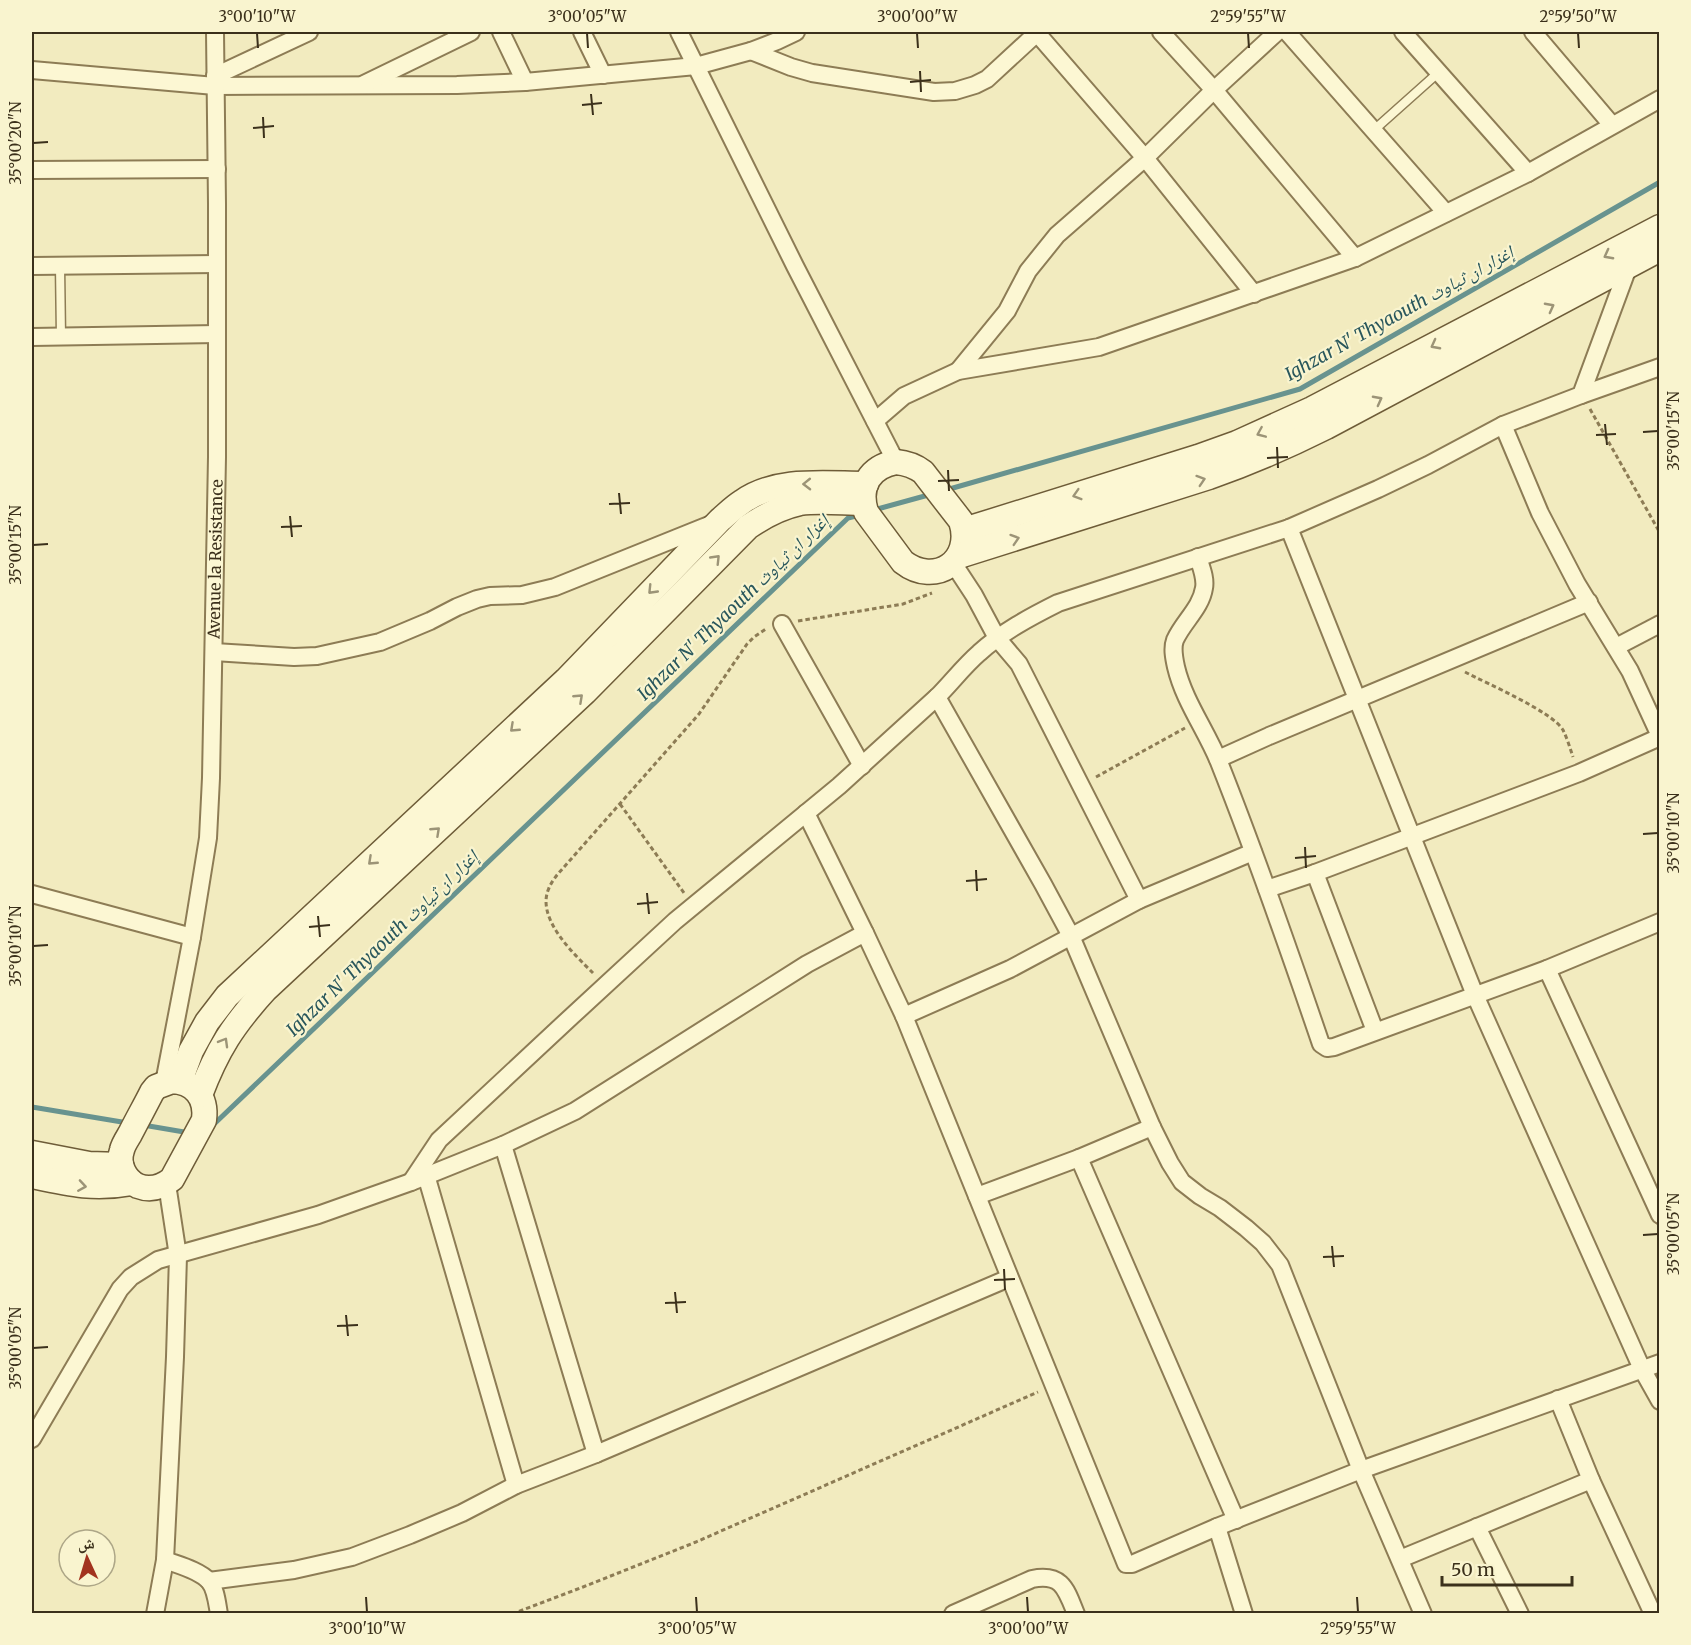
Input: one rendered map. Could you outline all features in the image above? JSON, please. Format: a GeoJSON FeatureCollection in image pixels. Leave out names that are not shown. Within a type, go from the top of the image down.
{"type":"FeatureCollection","features":[{"type":"Feature","properties":{"kind":"street","name":"Avenue la Resistance"},"geometry":{"type":"LineString","coordinates":[[165,1085],[208,838],[217,457],[215,32]]}},
{"type":"Feature","properties":{"kind":"street"},"geometry":{"type":"LineString","coordinates":[[215,81],[309,32]]}},
{"type":"Feature","properties":{"kind":"street"},"geometry":{"type":"LineString","coordinates":[[360,86],[471,32]]}},
{"type":"Feature","properties":{"kind":"street"},"geometry":{"type":"LineString","coordinates":[[501,32],[525,82]]}},
{"type":"Feature","properties":{"kind":"street"},"geometry":{"type":"LineString","coordinates":[[582,32],[603,75]]}},
{"type":"Feature","properties":{"kind":"street"},"geometry":{"type":"LineString","coordinates":[[679,32],[795,266],[896,462]]}},
{"type":"Feature","properties":{"kind":"street"},"geometry":{"type":"LineString","coordinates":[[32,70],[215,81],[360,86],[457,86],[696,66],[751,51],[795,32]]}},
{"type":"Feature","properties":{"kind":"street"},"geometry":{"type":"LineString","coordinates":[[751,51],[812,73],[934,92],[955,91],[987,79],[1037,32],[1145,158],[1254,294]]}},
{"type":"Feature","properties":{"kind":"street"},"geometry":{"type":"LineString","coordinates":[[1161,32],[1214,90],[1355,258]]}},
{"type":"Feature","properties":{"kind":"street"},"geometry":{"type":"LineString","coordinates":[[958,371],[1007,311],[1028,271],[1057,235],[1145,158],[1277,32]]}},
{"type":"Feature","properties":{"kind":"street"},"geometry":{"type":"LineString","coordinates":[[1287,32],[1446,213]]}},
{"type":"Feature","properties":{"kind":"street"},"geometry":{"type":"LineString","coordinates":[[1403,32],[1528,173]]}},
{"type":"Feature","properties":{"kind":"street"},"geometry":{"type":"LineString","coordinates":[[1533,32],[1612,125]]}},
{"type":"Feature","properties":{"kind":"street"},"geometry":{"type":"LineString","coordinates":[[874,421],[904,396],[958,371],[1099,347],[1355,258],[1528,173],[1659,99]]}},
{"type":"Feature","properties":{"kind":"street"},"geometry":{"type":"LineString","coordinates":[[32,170],[217,169]]}},
{"type":"Feature","properties":{"kind":"street"},"geometry":{"type":"LineString","coordinates":[[964,530],[1198,457],[1274,427],[1659,227]]}},
{"type":"Feature","properties":{"kind":"street"},"geometry":{"type":"LineString","coordinates":[[1139,900],[1019,664],[997,638],[959,567],[965,539],[962,521],[923,472],[915,466],[896,462],[887,464],[871,475],[864,493],[866,512],[903,561],[919,571],[959,567],[1269,454],[1326,427],[1659,249]]}},
{"type":"Feature","properties":{"kind":"street"},"geometry":{"type":"LineString","coordinates":[[32,266],[217,264]]}},
{"type":"Feature","properties":{"kind":"street"},"geometry":{"type":"LineString","coordinates":[[1581,395],[1629,265]]}},
{"type":"Feature","properties":{"kind":"street"},"geometry":{"type":"LineString","coordinates":[[32,337],[217,334]]}},
{"type":"Feature","properties":{"kind":"street"},"geometry":{"type":"LineString","coordinates":[[516,1485],[418,1178],[439,1140],[693,906],[862,766],[937,697],[977,654],[1032,615],[1058,603],[1289,528],[1428,465],[1503,425],[1659,367]]}},
{"type":"Feature","properties":{"kind":"street"},"geometry":{"type":"LineString","coordinates":[[1267,889],[1579,773],[1659,737],[1630,671],[1588,602],[1540,513],[1503,425]]}},
{"type":"Feature","properties":{"kind":"street"},"geometry":{"type":"LineString","coordinates":[[32,1176],[91,1187],[112,1187],[125,1166],[165,1085],[191,1051],[201,1031],[227,996],[566,680],[720,520],[743,500],[771,488],[800,483],[864,493]]}},
{"type":"Feature","properties":{"kind":"street"},"geometry":{"type":"LineString","coordinates":[[200,1095],[211,1066],[226,1038],[244,1012],[266,989],[585,692],[748,527],[783,508],[864,493]]}},
{"type":"Feature","properties":{"kind":"street"},"geometry":{"type":"LineString","coordinates":[[214,652],[306,656],[342,652],[380,642],[477,598],[522,595],[555,587],[720,520]]}},
{"type":"Feature","properties":{"kind":"street"},"geometry":{"type":"LineString","coordinates":[[1289,528],[1475,995],[1642,1369],[1659,1401]]}},
{"type":"Feature","properties":{"kind":"street"},"geometry":{"type":"LineString","coordinates":[[1198,557],[1204,576],[1204,588],[1198,603],[1175,641],[1174,650],[1179,678],[1218,759],[1322,1044],[1327,1048],[1547,969],[1659,922]]}},
{"type":"Feature","properties":{"kind":"street"},"geometry":{"type":"LineString","coordinates":[[1218,759],[1588,602]]}},
{"type":"Feature","properties":{"kind":"street"},"geometry":{"type":"LineString","coordinates":[[782,624],[862,766]]}},
{"type":"Feature","properties":{"kind":"street"},"geometry":{"type":"LineString","coordinates":[[1616,647],[1659,624]]}},
{"type":"Feature","properties":{"kind":"street"},"geometry":{"type":"LineString","coordinates":[[937,697],[1071,936],[1152,1127],[1182,1182],[1246,1228],[1263,1243],[1280,1265],[1361,1470],[1423,1614]]}},
{"type":"Feature","properties":{"kind":"street"},"geometry":{"type":"LineString","coordinates":[[806,813],[904,1016],[1126,1564],[1132,1564],[1217,1527],[1361,1470],[1659,1363]]}},
{"type":"Feature","properties":{"kind":"street"},"geometry":{"type":"LineString","coordinates":[[904,1016],[1010,969],[1139,900],[1253,852]]}},
{"type":"Feature","properties":{"kind":"street"},"geometry":{"type":"LineString","coordinates":[[1315,873],[1375,1031]]}},
{"type":"Feature","properties":{"kind":"street"},"geometry":{"type":"LineString","coordinates":[[32,894],[192,937]]}},
{"type":"Feature","properties":{"kind":"street"},"geometry":{"type":"LineString","coordinates":[[32,1439],[120,1289],[131,1277],[147,1266],[158,1260],[318,1215],[503,1145],[575,1111],[807,964],[865,933]]}},
{"type":"Feature","properties":{"kind":"street"},"geometry":{"type":"LineString","coordinates":[[1547,969],[1659,1215]]}},
{"type":"Feature","properties":{"kind":"street"},"geometry":{"type":"LineString","coordinates":[[125,1166],[139,1186],[153,1189],[172,1178],[204,1120],[205,1111],[200,1095],[194,1089],[165,1085]]}},
{"type":"Feature","properties":{"kind":"street"},"geometry":{"type":"LineString","coordinates":[[976,1196],[1079,1158],[1152,1127]]}},
{"type":"Feature","properties":{"kind":"street"},"geometry":{"type":"LineString","coordinates":[[503,1145],[596,1454]]}},
{"type":"Feature","properties":{"kind":"street"},"geometry":{"type":"LineString","coordinates":[[32,1153],[89,1164],[125,1166]]}},
{"type":"Feature","properties":{"kind":"street"},"geometry":{"type":"LineString","coordinates":[[1079,1158],[1236,1520]]}},
{"type":"Feature","properties":{"kind":"street"},"geometry":{"type":"LineString","coordinates":[[155,1614],[165,1560],[174,1368],[178,1256],[172,1178]]}},
{"type":"Feature","properties":{"kind":"street"},"geometry":{"type":"LineString","coordinates":[[209,1581],[294,1570],[352,1557],[462,1513],[516,1485],[596,1454],[1009,1278]]}},
{"type":"Feature","properties":{"kind":"street"},"geometry":{"type":"LineString","coordinates":[[1558,1399],[1591,1480],[1653,1614]]}},
{"type":"Feature","properties":{"kind":"street"},"geometry":{"type":"LineString","coordinates":[[1400,1559],[1591,1480]]}},
{"type":"Feature","properties":{"kind":"street"},"geometry":{"type":"LineString","coordinates":[[1217,1527],[1244,1614]]}},
{"type":"Feature","properties":{"kind":"street"},"geometry":{"type":"LineString","coordinates":[[1478,1527],[1520,1614]]}},
{"type":"Feature","properties":{"kind":"street"},"geometry":{"type":"LineString","coordinates":[[165,1560],[197,1573],[209,1581],[219,1614]]}},
{"type":"Feature","properties":{"kind":"street"},"geometry":{"type":"LineString","coordinates":[[953,1614],[1044,1576],[1057,1580],[1066,1591],[1076,1614]]}},
{"type":"Feature","properties":{"kind":"lane"},"geometry":{"type":"LineString","coordinates":[[1374,130],[1439,72]]}},
{"type":"Feature","properties":{"kind":"lane"},"geometry":{"type":"LineString","coordinates":[[60,266],[62,337]]}},
{"type":"Feature","properties":{"kind":"path"},"geometry":{"type":"LineString","coordinates":[[1581,395],[1659,533]]}},
{"type":"Feature","properties":{"kind":"path"},"geometry":{"type":"LineString","coordinates":[[605,986],[556,932],[549,918],[548,889],[557,875],[699,714],[754,637],[763,630],[782,624],[903,604],[959,567]]}},
{"type":"Feature","properties":{"kind":"path"},"geometry":{"type":"LineString","coordinates":[[1442,662],[1531,705],[1550,717],[1562,729],[1579,773]]}},
{"type":"Feature","properties":{"kind":"path"},"geometry":{"type":"LineString","coordinates":[[1081,785],[1199,721]]}},
{"type":"Feature","properties":{"kind":"path"},"geometry":{"type":"LineString","coordinates":[[620,804],[693,906]]}},
{"type":"Feature","properties":{"kind":"path"},"geometry":{"type":"LineString","coordinates":[[512,1614],[696,1542],[1053,1385]]}},
{"type":"Feature","properties":{"kind":"waterway","name":"Ighzar N' Thyaouth إغزار ان ثياوث"},"geometry":{"type":"LineString","coordinates":[[946,490],[1300,389],[1660,182]]}},
{"type":"Feature","properties":{"kind":"waterway","name":"Ighzar N' Thyaouth إغزار ان ثياوث"},"geometry":{"type":"LineString","coordinates":[[874,510],[932,494]]}},
{"type":"Feature","properties":{"kind":"waterway","name":"Ighzar N' Thyaouth إغزار ان ثياوث"},"geometry":{"type":"LineString","coordinates":[[211,1127],[848,518],[860,515]]}},
{"type":"Feature","properties":{"kind":"waterway","name":"Ighzar N' Thyaouth إغزار ان ثياوث"},"geometry":{"type":"LineString","coordinates":[[32,1107],[128,1123]]}},
{"type":"Feature","properties":{"kind":"waterway","name":"Ighzar N' Thyaouth إغزار ان ثياوث"},"geometry":{"type":"LineString","coordinates":[[143,1125],[190,1133]]}}]}
